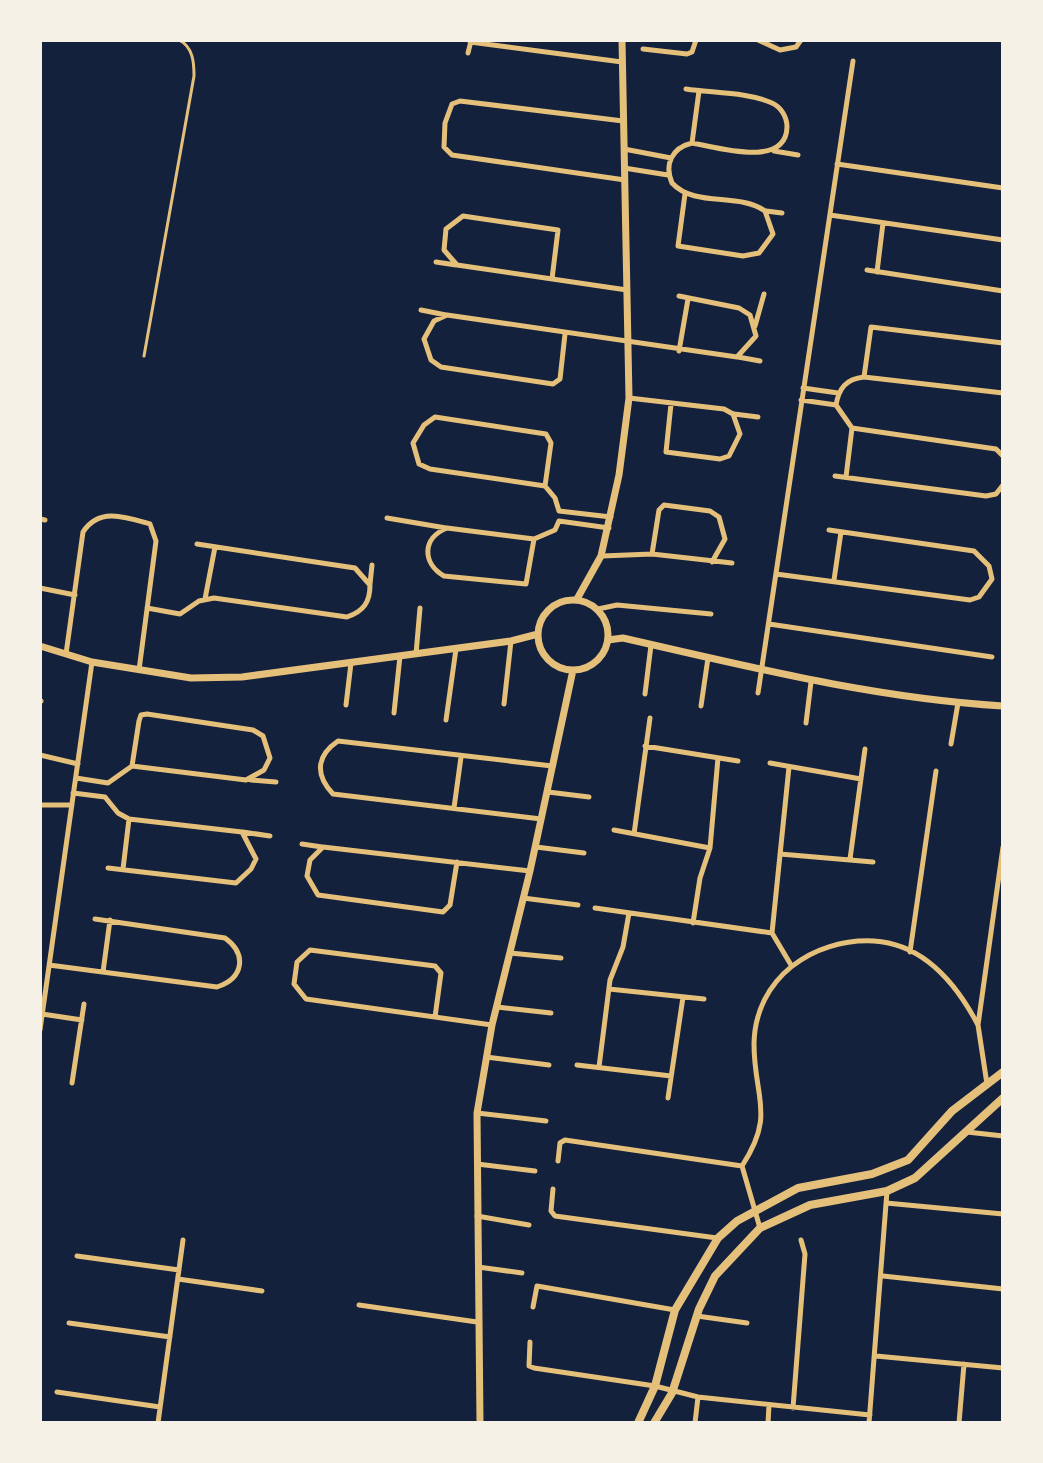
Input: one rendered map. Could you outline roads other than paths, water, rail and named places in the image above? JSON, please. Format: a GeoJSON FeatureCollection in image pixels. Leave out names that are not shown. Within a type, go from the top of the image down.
{"type":"FeatureCollection","features":[{"type":"Feature","properties":{"kind":"main road"},"geometry":{"type":"LineString","coordinates":[[638,1423],[655,1386],[675,1310],[718,1238],[754,1210],[798,1188],[872,1174],[908,1160],[952,1111],[1003,1072]]}},
{"type":"Feature","properties":{"kind":"main road"},"geometry":{"type":"LineString","coordinates":[[654,1423],[672,1393],[696,1316],[715,1276],[760,1228],[810,1205],[887,1191],[935,1164],[980,1116],[1003,1098]]}},
{"type":"Feature","properties":{"kind":"street"},"geometry":{"type":"LineString","coordinates":[[577,599],[598,609],[605,618],[608,640],[596,662],[573,670],[552,663],[544,655],[538,634],[539,624],[550,608],[577,599],[601,556],[611,517],[629,398],[622,40]]}},
{"type":"Feature","properties":{"kind":"street"},"geometry":{"type":"LineString","coordinates":[[643,49],[687,54],[692,52],[696,40]]}},
{"type":"Feature","properties":{"kind":"street"},"geometry":{"type":"LineString","coordinates":[[758,40],[780,50],[796,47],[801,40]]}},
{"type":"Feature","properties":{"kind":"street"},"geometry":{"type":"LineString","coordinates":[[468,53],[471,41],[622,62]]}},
{"type":"Feature","properties":{"kind":"street"},"geometry":{"type":"LineString","coordinates":[[758,693],[853,61]]}},
{"type":"Feature","properties":{"kind":"street"},"geometry":{"type":"LineString","coordinates":[[686,89],[765,101],[780,108],[787,131],[773,150]]}},
{"type":"Feature","properties":{"kind":"street"},"geometry":{"type":"LineString","coordinates":[[692,143],[699,91]]}},
{"type":"Feature","properties":{"kind":"street"},"geometry":{"type":"LineString","coordinates":[[623,121],[460,101],[452,104],[445,123],[444,147],[452,155],[625,180]]}},
{"type":"Feature","properties":{"kind":"street"},"geometry":{"type":"LineString","coordinates":[[782,213],[765,211],[751,204],[685,194],[672,183],[668,166],[676,150],[692,143],[757,153],[773,150],[798,155]]}},
{"type":"Feature","properties":{"kind":"street"},"geometry":{"type":"LineString","coordinates":[[624,149],[671,158]]}},
{"type":"Feature","properties":{"kind":"street"},"geometry":{"type":"LineString","coordinates":[[837,164],[1003,188]]}},
{"type":"Feature","properties":{"kind":"street"},"geometry":{"type":"LineString","coordinates":[[624,168],[668,175]]}},
{"type":"Feature","properties":{"kind":"street"},"geometry":{"type":"LineString","coordinates":[[685,194],[678,246],[743,256],[759,253],[773,234],[765,211]]}},
{"type":"Feature","properties":{"kind":"street"},"geometry":{"type":"LineString","coordinates":[[830,215],[1003,240]]}},
{"type":"Feature","properties":{"kind":"street"},"geometry":{"type":"LineString","coordinates":[[457,265],[449,258],[443,240],[452,222],[463,216],[553,228],[558,230],[558,235],[552,279]]}},
{"type":"Feature","properties":{"kind":"street"},"geometry":{"type":"LineString","coordinates":[[877,272],[883,223]]}},
{"type":"Feature","properties":{"kind":"street"},"geometry":{"type":"LineString","coordinates":[[436,262],[627,290]]}},
{"type":"Feature","properties":{"kind":"street"},"geometry":{"type":"LineString","coordinates":[[867,270],[1003,291]]}},
{"type":"Feature","properties":{"kind":"street"},"geometry":{"type":"LineString","coordinates":[[755,327],[764,294]]}},
{"type":"Feature","properties":{"kind":"street"},"geometry":{"type":"LineString","coordinates":[[679,296],[739,308],[750,315],[756,336],[737,357]]}},
{"type":"Feature","properties":{"kind":"street"},"geometry":{"type":"LineString","coordinates":[[679,351],[688,299]]}},
{"type":"Feature","properties":{"kind":"street"},"geometry":{"type":"LineString","coordinates":[[421,310],[760,361]]}},
{"type":"Feature","properties":{"kind":"street"},"geometry":{"type":"LineString","coordinates":[[447,315],[434,321],[424,339],[431,360],[441,367],[557,383],[565,334]]}},
{"type":"Feature","properties":{"kind":"street"},"geometry":{"type":"LineString","coordinates":[[864,377],[871,327],[1003,343]]}},
{"type":"Feature","properties":{"kind":"street"},"geometry":{"type":"LineString","coordinates":[[837,399],[852,378],[864,377],[1002,393]]}},
{"type":"Feature","properties":{"kind":"street"},"geometry":{"type":"LineString","coordinates":[[803,388],[837,399],[852,428],[846,477]]}},
{"type":"Feature","properties":{"kind":"street"},"geometry":{"type":"LineString","coordinates":[[629,398],[724,409],[733,414],[758,417]]}},
{"type":"Feature","properties":{"kind":"street"},"geometry":{"type":"LineString","coordinates":[[801,400],[837,399]]}},
{"type":"Feature","properties":{"kind":"street"},"geometry":{"type":"LineString","coordinates":[[671,404],[666,452],[720,459],[729,456],[740,434],[733,414]]}},
{"type":"Feature","properties":{"kind":"street"},"geometry":{"type":"LineString","coordinates":[[545,486],[551,443],[546,434],[435,417],[424,425],[413,443],[419,464],[430,469],[545,486],[555,498],[559,511],[611,517]]}},
{"type":"Feature","properties":{"kind":"street"},"geometry":{"type":"LineString","coordinates":[[852,428],[1000,449],[1003,456]]}},
{"type":"Feature","properties":{"kind":"street"},"geometry":{"type":"LineString","coordinates":[[835,476],[986,496],[996,494],[1003,485]]}},
{"type":"Feature","properties":{"kind":"street"},"geometry":{"type":"LineString","coordinates":[[652,554],[659,510],[664,505],[710,511],[723,525],[725,539],[712,562]]}},
{"type":"Feature","properties":{"kind":"street"},"geometry":{"type":"LineString","coordinates":[[66,654],[83,532],[88,524],[104,515],[131,518],[150,524],[155,531],[138,670]]}},
{"type":"Feature","properties":{"kind":"street"},"geometry":{"type":"LineString","coordinates":[[387,518],[534,539],[555,530],[559,521],[609,528]]}},
{"type":"Feature","properties":{"kind":"street"},"geometry":{"type":"LineString","coordinates":[[447,528],[437,532],[426,549],[433,570],[444,576],[526,584],[534,539]]}},
{"type":"Feature","properties":{"kind":"street"},"geometry":{"type":"LineString","coordinates":[[776,574],[970,600],[979,597],[992,579],[989,566],[974,551],[829,530]]}},
{"type":"Feature","properties":{"kind":"street"},"geometry":{"type":"LineString","coordinates":[[834,580],[841,532]]}},
{"type":"Feature","properties":{"kind":"street"},"geometry":{"type":"LineString","coordinates":[[197,544],[355,568],[370,585]]}},
{"type":"Feature","properties":{"kind":"street"},"geometry":{"type":"LineString","coordinates":[[205,599],[215,547]]}},
{"type":"Feature","properties":{"kind":"street"},"geometry":{"type":"LineString","coordinates":[[601,556],[652,554],[732,563]]}},
{"type":"Feature","properties":{"kind":"street"},"geometry":{"type":"LineString","coordinates":[[147,608],[180,614],[205,599],[347,617],[366,606],[372,565]]}},
{"type":"Feature","properties":{"kind":"street"},"geometry":{"type":"LineString","coordinates":[[40,588],[75,595]]}},
{"type":"Feature","properties":{"kind":"street"},"geometry":{"type":"LineString","coordinates":[[598,609],[617,605],[711,614]]}},
{"type":"Feature","properties":{"kind":"street"},"geometry":{"type":"LineString","coordinates":[[416,654],[420,608]]}},
{"type":"Feature","properties":{"kind":"street"},"geometry":{"type":"LineString","coordinates":[[769,624],[992,657]]}},
{"type":"Feature","properties":{"kind":"street"},"geometry":{"type":"LineString","coordinates":[[40,646],[92,662],[138,670],[191,678],[242,677],[456,649],[538,634]]}},
{"type":"Feature","properties":{"kind":"street"},"geometry":{"type":"LineString","coordinates":[[608,640],[623,638],[811,682],[958,703],[1003,706]]}},
{"type":"Feature","properties":{"kind":"street"},"geometry":{"type":"LineString","coordinates":[[504,704],[511,641]]}},
{"type":"Feature","properties":{"kind":"street"},"geometry":{"type":"LineString","coordinates":[[645,694],[651,645]]}},
{"type":"Feature","properties":{"kind":"street"},"geometry":{"type":"LineString","coordinates":[[446,720],[456,649]]}},
{"type":"Feature","properties":{"kind":"street"},"geometry":{"type":"LineString","coordinates":[[394,713],[400,656]]}},
{"type":"Feature","properties":{"kind":"street"},"geometry":{"type":"LineString","coordinates":[[701,706],[708,658]]}},
{"type":"Feature","properties":{"kind":"street"},"geometry":{"type":"LineString","coordinates":[[40,1030],[43,983],[49,965],[92,662]]}},
{"type":"Feature","properties":{"kind":"street"},"geometry":{"type":"LineString","coordinates":[[346,705],[351,663]]}},
{"type":"Feature","properties":{"kind":"street"},"geometry":{"type":"LineString","coordinates":[[480,1423],[477,1113],[485,1057],[536,847],[573,670]]}},
{"type":"Feature","properties":{"kind":"street"},"geometry":{"type":"LineString","coordinates":[[806,723],[811,682]]}},
{"type":"Feature","properties":{"kind":"street"},"geometry":{"type":"LineString","coordinates":[[951,744],[958,703]]}},
{"type":"Feature","properties":{"kind":"street"},"geometry":{"type":"LineString","coordinates":[[132,766],[139,721],[141,715],[147,714],[243,728],[263,736],[270,758],[264,770],[246,780]]}},
{"type":"Feature","properties":{"kind":"street"},"geometry":{"type":"LineString","coordinates":[[634,834],[650,718]]}},
{"type":"Feature","properties":{"kind":"street"},"geometry":{"type":"LineString","coordinates":[[542,819],[333,794],[319,770],[322,756],[338,741],[553,767]]}},
{"type":"Feature","properties":{"kind":"street"},"geometry":{"type":"LineString","coordinates":[[645,746],[738,761]]}},
{"type":"Feature","properties":{"kind":"street"},"geometry":{"type":"LineString","coordinates":[[850,859],[865,749]]}},
{"type":"Feature","properties":{"kind":"street"},"geometry":{"type":"LineString","coordinates":[[40,755],[78,764]]}},
{"type":"Feature","properties":{"kind":"street"},"geometry":{"type":"LineString","coordinates":[[454,808],[461,757]]}},
{"type":"Feature","properties":{"kind":"street"},"geometry":{"type":"LineString","coordinates":[[693,923],[700,878],[710,848],[718,758]]}},
{"type":"Feature","properties":{"kind":"street"},"geometry":{"type":"LineString","coordinates":[[770,763],[861,779]]}},
{"type":"Feature","properties":{"kind":"street"},"geometry":{"type":"LineString","coordinates":[[76,778],[108,783],[132,766],[276,782]]}},
{"type":"Feature","properties":{"kind":"street"},"geometry":{"type":"LineString","coordinates":[[789,767],[772,933],[791,965]]}},
{"type":"Feature","properties":{"kind":"street"},"geometry":{"type":"LineString","coordinates":[[910,952],[936,771]]}},
{"type":"Feature","properties":{"kind":"street"},"geometry":{"type":"LineString","coordinates":[[548,792],[589,797]]}},
{"type":"Feature","properties":{"kind":"street"},"geometry":{"type":"LineString","coordinates":[[73,793],[105,797],[118,813],[129,819],[270,836]]}},
{"type":"Feature","properties":{"kind":"street"},"geometry":{"type":"LineString","coordinates":[[40,805],[72,805]]}},
{"type":"Feature","properties":{"kind":"street"},"geometry":{"type":"LineString","coordinates":[[123,869],[129,819]]}},
{"type":"Feature","properties":{"kind":"street"},"geometry":{"type":"LineString","coordinates":[[614,830],[710,848]]}},
{"type":"Feature","properties":{"kind":"street"},"geometry":{"type":"LineString","coordinates":[[108,868],[236,883],[251,869],[256,859],[242,832]]}},
{"type":"Feature","properties":{"kind":"street"},"geometry":{"type":"LineString","coordinates":[[302,844],[530,871]]}},
{"type":"Feature","properties":{"kind":"street"},"geometry":{"type":"LineString","coordinates":[[323,847],[307,868],[309,884],[318,895],[443,912],[450,905],[457,862]]}},
{"type":"Feature","properties":{"kind":"street"},"geometry":{"type":"LineString","coordinates":[[536,847],[584,853]]}},
{"type":"Feature","properties":{"kind":"street"},"geometry":{"type":"LineString","coordinates":[[987,1084],[978,1025],[1003,847]]}},
{"type":"Feature","properties":{"kind":"street"},"geometry":{"type":"LineString","coordinates":[[780,854],[873,862]]}},
{"type":"Feature","properties":{"kind":"street"},"geometry":{"type":"LineString","coordinates":[[523,898],[578,905]]}},
{"type":"Feature","properties":{"kind":"street"},"geometry":{"type":"LineString","coordinates":[[595,908],[772,933]]}},
{"type":"Feature","properties":{"kind":"street"},"geometry":{"type":"LineString","coordinates":[[599,1067],[613,968],[623,947],[629,913]]}},
{"type":"Feature","properties":{"kind":"street"},"geometry":{"type":"LineString","coordinates":[[49,965],[217,987],[234,978],[241,966],[239,952],[225,938],[95,919]]}},
{"type":"Feature","properties":{"kind":"street"},"geometry":{"type":"LineString","coordinates":[[103,972],[110,920]]}},
{"type":"Feature","properties":{"kind":"street"},"geometry":{"type":"LineString","coordinates":[[760,1228],[742,1166],[760,1133],[764,1112],[754,1043],[758,1014],[771,989],[791,965],[815,950],[846,941],[878,942],[910,952],[947,975],[978,1025]]}},
{"type":"Feature","properties":{"kind":"street"},"geometry":{"type":"LineString","coordinates":[[435,1017],[440,968],[310,950],[297,962],[294,984],[306,999],[492,1025]]}},
{"type":"Feature","properties":{"kind":"street"},"geometry":{"type":"LineString","coordinates":[[509,953],[561,958]]}},
{"type":"Feature","properties":{"kind":"street"},"geometry":{"type":"LineString","coordinates":[[609,989],[704,999]]}},
{"type":"Feature","properties":{"kind":"street"},"geometry":{"type":"LineString","coordinates":[[668,1098],[683,997]]}},
{"type":"Feature","properties":{"kind":"street"},"geometry":{"type":"LineString","coordinates":[[72,1083],[84,1004]]}},
{"type":"Feature","properties":{"kind":"street"},"geometry":{"type":"LineString","coordinates":[[496,1007],[551,1013]]}},
{"type":"Feature","properties":{"kind":"street"},"geometry":{"type":"LineString","coordinates":[[42,1014],[82,1020]]}},
{"type":"Feature","properties":{"kind":"street"},"geometry":{"type":"LineString","coordinates":[[485,1057],[549,1065]]}},
{"type":"Feature","properties":{"kind":"street"},"geometry":{"type":"LineString","coordinates":[[577,1065],[671,1076]]}},
{"type":"Feature","properties":{"kind":"street"},"geometry":{"type":"LineString","coordinates":[[477,1113],[546,1121]]}},
{"type":"Feature","properties":{"kind":"street"},"geometry":{"type":"LineString","coordinates":[[967,1132],[1003,1136]]}},
{"type":"Feature","properties":{"kind":"street"},"geometry":{"type":"LineString","coordinates":[[558,1161],[561,1140],[742,1166]]}},
{"type":"Feature","properties":{"kind":"street"},"geometry":{"type":"LineString","coordinates":[[476,1164],[535,1171]]}},
{"type":"Feature","properties":{"kind":"street"},"geometry":{"type":"LineString","coordinates":[[553,1189],[552,1215],[718,1238]]}},
{"type":"Feature","properties":{"kind":"street"},"geometry":{"type":"LineString","coordinates":[[869,1423],[883,1276],[887,1191]]}},
{"type":"Feature","properties":{"kind":"street"},"geometry":{"type":"LineString","coordinates":[[886,1203],[1003,1214]]}},
{"type":"Feature","properties":{"kind":"street"},"geometry":{"type":"LineString","coordinates":[[476,1216],[529,1225]]}},
{"type":"Feature","properties":{"kind":"street"},"geometry":{"type":"LineString","coordinates":[[158,1423],[183,1240]]}},
{"type":"Feature","properties":{"kind":"street"},"geometry":{"type":"LineString","coordinates":[[793,1408],[805,1254],[801,1240]]}},
{"type":"Feature","properties":{"kind":"street"},"geometry":{"type":"LineString","coordinates":[[77,1256],[179,1270]]}},
{"type":"Feature","properties":{"kind":"street"},"geometry":{"type":"LineString","coordinates":[[477,1267],[522,1273]]}},
{"type":"Feature","properties":{"kind":"street"},"geometry":{"type":"LineString","coordinates":[[883,1276],[1003,1289]]}},
{"type":"Feature","properties":{"kind":"street"},"geometry":{"type":"LineString","coordinates":[[178,1279],[262,1291]]}},
{"type":"Feature","properties":{"kind":"street"},"geometry":{"type":"LineString","coordinates":[[533,1307],[537,1286],[675,1310]]}},
{"type":"Feature","properties":{"kind":"street"},"geometry":{"type":"LineString","coordinates":[[359,1305],[477,1322]]}},
{"type":"Feature","properties":{"kind":"street"},"geometry":{"type":"LineString","coordinates":[[696,1316],[747,1323]]}},
{"type":"Feature","properties":{"kind":"street"},"geometry":{"type":"LineString","coordinates":[[69,1323],[170,1337]]}},
{"type":"Feature","properties":{"kind":"street"},"geometry":{"type":"LineString","coordinates":[[530,1342],[529,1366],[655,1386],[672,1393],[698,1397],[870,1415]]}},
{"type":"Feature","properties":{"kind":"street"},"geometry":{"type":"LineString","coordinates":[[876,1356],[1003,1368]]}},
{"type":"Feature","properties":{"kind":"street"},"geometry":{"type":"LineString","coordinates":[[959,1423],[964,1364]]}},
{"type":"Feature","properties":{"kind":"street"},"geometry":{"type":"LineString","coordinates":[[57,1392],[160,1407]]}},
{"type":"Feature","properties":{"kind":"street"},"geometry":{"type":"LineString","coordinates":[[695,1423],[698,1397]]}},
{"type":"Feature","properties":{"kind":"street"},"geometry":{"type":"LineString","coordinates":[[768,1423],[769,1405]]}},
{"type":"Feature","properties":{"kind":"lane"},"geometry":{"type":"LineString","coordinates":[[144,356],[194,76],[194,60],[187,44],[179,40]]}}]}
